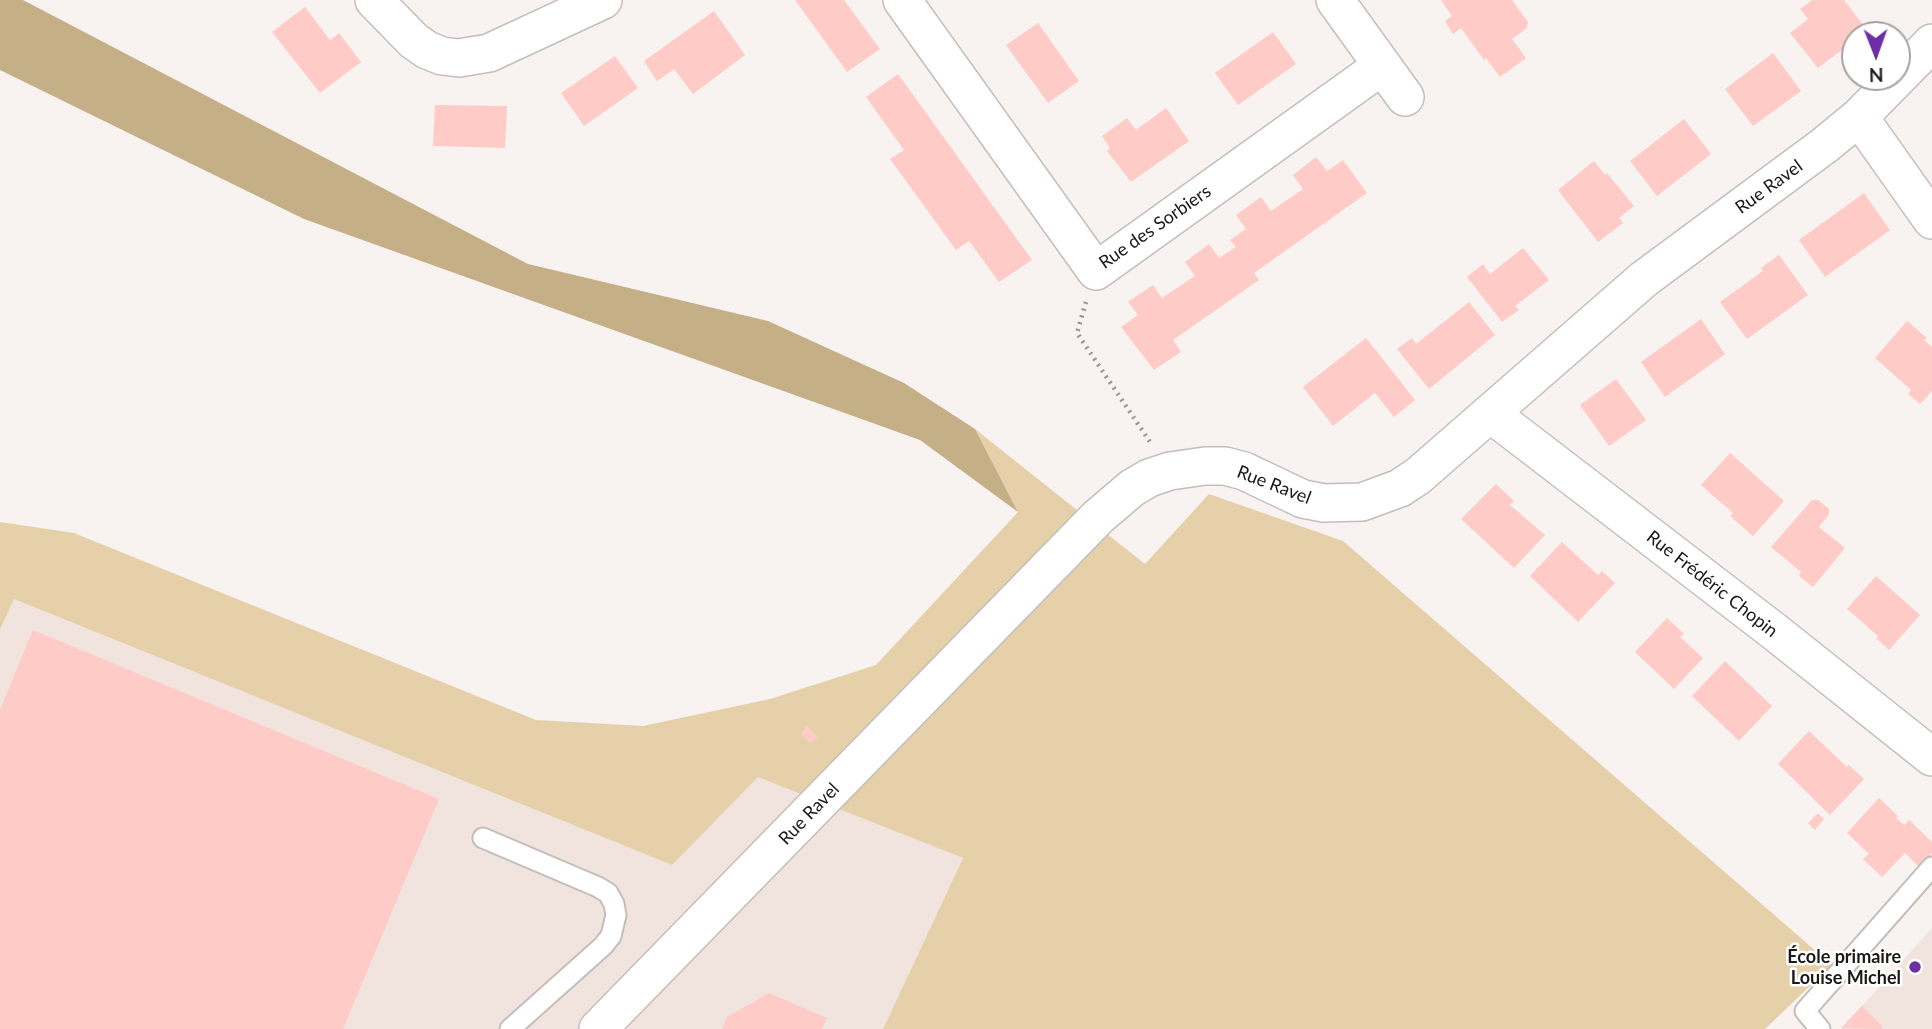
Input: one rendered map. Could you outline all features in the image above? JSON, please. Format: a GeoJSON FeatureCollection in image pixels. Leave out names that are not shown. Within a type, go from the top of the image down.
{"type":"FeatureCollection","features":[{"type":"Feature","properties":{"kind":"street"},"geometry":{"type":"LineString","coordinates":[[374,0],[414,41],[427,50],[458,58],[489,53],[603,0]]}},
{"type":"Feature","properties":{"kind":"street","name":"Rue des Sorbiers"},"geometry":{"type":"LineString","coordinates":[[902,0],[1096,271],[1382,66]]}},
{"type":"Feature","properties":{"kind":"street"},"geometry":{"type":"LineString","coordinates":[[1335,0],[1405,97]]}},
{"type":"Feature","properties":{"kind":"street","name":"Rue Ravel"},"geometry":{"type":"LineString","coordinates":[[598,1029],[1098,517],[1132,488],[1149,478],[1170,471],[1187,467],[1225,466],[1244,471],[1303,499],[1324,503],[1362,502],[1399,488],[1418,476],[1644,279],[1859,117],[1932,43]]}},
{"type":"Feature","properties":{"kind":"street"},"geometry":{"type":"LineString","coordinates":[[1859,117],[1932,220]]}},
{"type":"Feature","properties":{"kind":"street","name":"Rue Frédéric Chopin"},"geometry":{"type":"LineString","coordinates":[[1490,414],[1775,632],[1932,757]]}},
{"type":"Feature","properties":{"kind":"lane"},"geometry":{"type":"LineString","coordinates":[[483,838],[598,887],[608,893],[616,915],[611,936],[603,946],[510,1029]]}},
{"type":"Feature","properties":{"kind":"lane"},"geometry":{"type":"LineString","coordinates":[[1820,1029],[1805,1011],[1932,867]]}},
{"type":"Feature","properties":{"kind":"path"},"geometry":{"type":"LineString","coordinates":[[1096,271],[1077,332],[1170,471]]}},
{"type":"Feature","properties":{"kind":"shaded area"},"geometry":{"type":"Polygon","coordinates":[[[0,0],[23,0],[528,264],[768,321],[904,383],[975,429],[1018,512],[920,440],[304,219],[0,70],[0,0]]]}},
{"type":"Feature","properties":{"kind":"shaded area"},"geometry":{"type":"Polygon","coordinates":[[[975,429],[1145,564],[1209,494],[1343,541],[1832,965],[1765,1029],[883,1029],[963,858],[758,777],[672,865],[14,599],[0,630],[0,522],[74,533],[536,720],[643,726],[770,699],[876,665],[1018,512],[975,429]]]}},
{"type":"Feature","properties":{"kind":"shaded area"},"geometry":{"type":"Polygon","coordinates":[[[14,599],[672,865],[758,776],[963,858],[883,1029],[0,1029],[0,630],[14,599]]]}},
{"type":"Feature","properties":{"kind":"shaded area","name":"École primaire Louise Michel"},"geometry":{"type":"Polygon","coordinates":[[[1932,928],[1932,1029],[1842,1029],[1863,1005],[1932,928]]]}},
{"type":"Feature","properties":{"kind":"building"},"geometry":{"type":"Polygon","coordinates":[[[795,0],[844,0],[880,49],[847,72],[795,0]]]}},
{"type":"Feature","properties":{"kind":"building"},"geometry":{"type":"Polygon","coordinates":[[[1441,0],[1512,0],[1528,22],[1527,28],[1512,39],[1526,58],[1500,77],[1461,28],[1453,34],[1445,21],[1452,16],[1441,0]]]}},
{"type":"Feature","properties":{"kind":"building"},"geometry":{"type":"Polygon","coordinates":[[[1812,0],[1844,0],[1860,21],[1841,21],[1841,51],[1818,68],[1790,33],[1808,19],[1800,9],[1812,0]]]}},
{"type":"Feature","properties":{"kind":"building"},"geometry":{"type":"Polygon","coordinates":[[[305,7],[330,40],[339,33],[361,62],[320,93],[272,32],[305,7]]]}},
{"type":"Feature","properties":{"kind":"building"},"geometry":{"type":"Polygon","coordinates":[[[714,11],[745,55],[693,94],[674,69],[657,81],[644,61],[714,11]]]}},
{"type":"Feature","properties":{"kind":"building"},"geometry":{"type":"Polygon","coordinates":[[[1038,23],[1079,81],[1048,103],[1006,45],[1038,23]]]}},
{"type":"Feature","properties":{"kind":"building"},"geometry":{"type":"Polygon","coordinates":[[[1273,32],[1296,64],[1238,105],[1215,73],[1273,32]]]}},
{"type":"Feature","properties":{"kind":"building"},"geometry":{"type":"Polygon","coordinates":[[[1773,53],[1801,91],[1753,126],[1725,89],[1773,53]]]}},
{"type":"Feature","properties":{"kind":"building"},"geometry":{"type":"Polygon","coordinates":[[[615,56],[638,88],[584,126],[561,93],[615,56]]]}},
{"type":"Feature","properties":{"kind":"building"},"geometry":{"type":"Polygon","coordinates":[[[898,74],[1032,260],[999,282],[969,241],[956,250],[890,159],[904,150],[866,97],[898,74]]]}},
{"type":"Feature","properties":{"kind":"building"},"geometry":{"type":"Polygon","coordinates":[[[435,105],[507,106],[505,148],[433,146],[435,105]]]}},
{"type":"Feature","properties":{"kind":"building"},"geometry":{"type":"Polygon","coordinates":[[[1166,108],[1189,141],[1131,182],[1107,151],[1110,148],[1102,136],[1127,118],[1136,130],[1166,108]]]}},
{"type":"Feature","properties":{"kind":"building"},"geometry":{"type":"Polygon","coordinates":[[[1684,119],[1711,154],[1657,196],[1630,161],[1684,119]]]}},
{"type":"Feature","properties":{"kind":"building"},"geometry":{"type":"Polygon","coordinates":[[[1316,157],[1327,171],[1343,160],[1367,193],[1254,273],[1259,280],[1173,340],[1181,352],[1154,370],[1121,327],[1138,315],[1128,302],[1153,285],[1162,298],[1195,276],[1185,262],[1209,244],[1219,258],[1236,247],[1230,240],[1246,229],[1236,215],[1261,197],[1271,211],[1303,189],[1293,175],[1316,157]]]}},
{"type":"Feature","properties":{"kind":"building"},"geometry":{"type":"Polygon","coordinates":[[[1594,161],[1634,206],[1619,218],[1623,223],[1598,242],[1558,190],[1594,161]]]}},
{"type":"Feature","properties":{"kind":"building"},"geometry":{"type":"Polygon","coordinates":[[[1864,193],[1890,230],[1825,277],[1799,240],[1864,193]]]}},
{"type":"Feature","properties":{"kind":"building"},"geometry":{"type":"Polygon","coordinates":[[[1523,248],[1549,280],[1515,306],[1519,310],[1502,322],[1467,277],[1483,264],[1490,274],[1523,248]]]}},
{"type":"Feature","properties":{"kind":"building"},"geometry":{"type":"Polygon","coordinates":[[[1779,255],[1808,295],[1747,339],[1720,302],[1763,271],[1761,268],[1779,255]]]}},
{"type":"Feature","properties":{"kind":"building"},"geometry":{"type":"Polygon","coordinates":[[[1469,302],[1495,335],[1429,389],[1397,349],[1412,338],[1416,344],[1469,302]]]}},
{"type":"Feature","properties":{"kind":"building"},"geometry":{"type":"Polygon","coordinates":[[[1701,319],[1725,354],[1665,397],[1641,362],[1701,319]]]}},
{"type":"Feature","properties":{"kind":"building"},"geometry":{"type":"Polygon","coordinates":[[[1907,321],[1927,338],[1924,340],[1932,347],[1932,391],[1920,404],[1908,394],[1911,390],[1875,358],[1907,321]]]}},
{"type":"Feature","properties":{"kind":"building"},"geometry":{"type":"Polygon","coordinates":[[[1366,338],[1415,400],[1394,417],[1375,393],[1333,426],[1303,387],[1366,338]]]}},
{"type":"Feature","properties":{"kind":"building"},"geometry":{"type":"Polygon","coordinates":[[[1616,379],[1646,420],[1609,446],[1580,405],[1616,379]]]}},
{"type":"Feature","properties":{"kind":"building"},"geometry":{"type":"Polygon","coordinates":[[[1730,453],[1784,501],[1753,536],[1730,516],[1733,513],[1701,485],[1730,453]]]}},
{"type":"Feature","properties":{"kind":"building"},"geometry":{"type":"Polygon","coordinates":[[[1496,484],[1514,501],[1510,505],[1545,535],[1514,568],[1461,519],[1496,484]]]}},
{"type":"Feature","properties":{"kind":"building"},"geometry":{"type":"Polygon","coordinates":[[[1812,500],[1818,500],[1829,509],[1829,514],[1819,527],[1845,548],[1813,587],[1799,576],[1801,572],[1771,547],[1812,500]]]}},
{"type":"Feature","properties":{"kind":"building"},"geometry":{"type":"Polygon","coordinates":[[[1562,542],[1598,575],[1602,571],[1615,583],[1578,622],[1530,576],[1562,542]]]}},
{"type":"Feature","properties":{"kind":"building"},"geometry":{"type":"Polygon","coordinates":[[[1876,576],[1920,615],[1889,650],[1876,638],[1878,636],[1847,609],[1876,576]]]}},
{"type":"Feature","properties":{"kind":"building"},"geometry":{"type":"Polygon","coordinates":[[[1667,618],[1684,634],[1680,637],[1703,658],[1674,689],[1635,652],[1667,618]]]}},
{"type":"Feature","properties":{"kind":"building"},"geometry":{"type":"Polygon","coordinates":[[[33,630],[439,799],[343,1029],[0,1029],[0,710],[33,630]]]}},
{"type":"Feature","properties":{"kind":"building"},"geometry":{"type":"Polygon","coordinates":[[[1725,661],[1772,706],[1739,741],[1692,696],[1725,661]]]}},
{"type":"Feature","properties":{"kind":"building"},"geometry":{"type":"Polygon","coordinates":[[[807,726],[818,737],[811,744],[801,734],[807,726]]]}},
{"type":"Feature","properties":{"kind":"building"},"geometry":{"type":"Polygon","coordinates":[[[1809,731],[1847,767],[1849,765],[1864,779],[1830,815],[1778,764],[1809,731]]]}},
{"type":"Feature","properties":{"kind":"building"},"geometry":{"type":"Polygon","coordinates":[[[1879,798],[1904,825],[1909,820],[1932,842],[1932,853],[1919,867],[1905,853],[1882,877],[1863,859],[1869,854],[1847,833],[1879,798]]]}},
{"type":"Feature","properties":{"kind":"building"},"geometry":{"type":"Polygon","coordinates":[[[1818,813],[1824,819],[1815,830],[1808,823],[1818,813]]]}},
{"type":"Feature","properties":{"kind":"building"},"geometry":{"type":"Polygon","coordinates":[[[769,993],[827,1018],[822,1029],[722,1029],[727,1017],[769,993]]]}},
{"type":"Feature","properties":{"kind":"building"},"geometry":{"type":"Polygon","coordinates":[[[1862,1006],[1883,1027],[1841,1028],[1862,1006]]]}},
{"type":"Feature","properties":{"kind":"place","name":"École primaire Louise Michel"},"geometry":{"type":"Point","coordinates":[1915,967]}}]}
